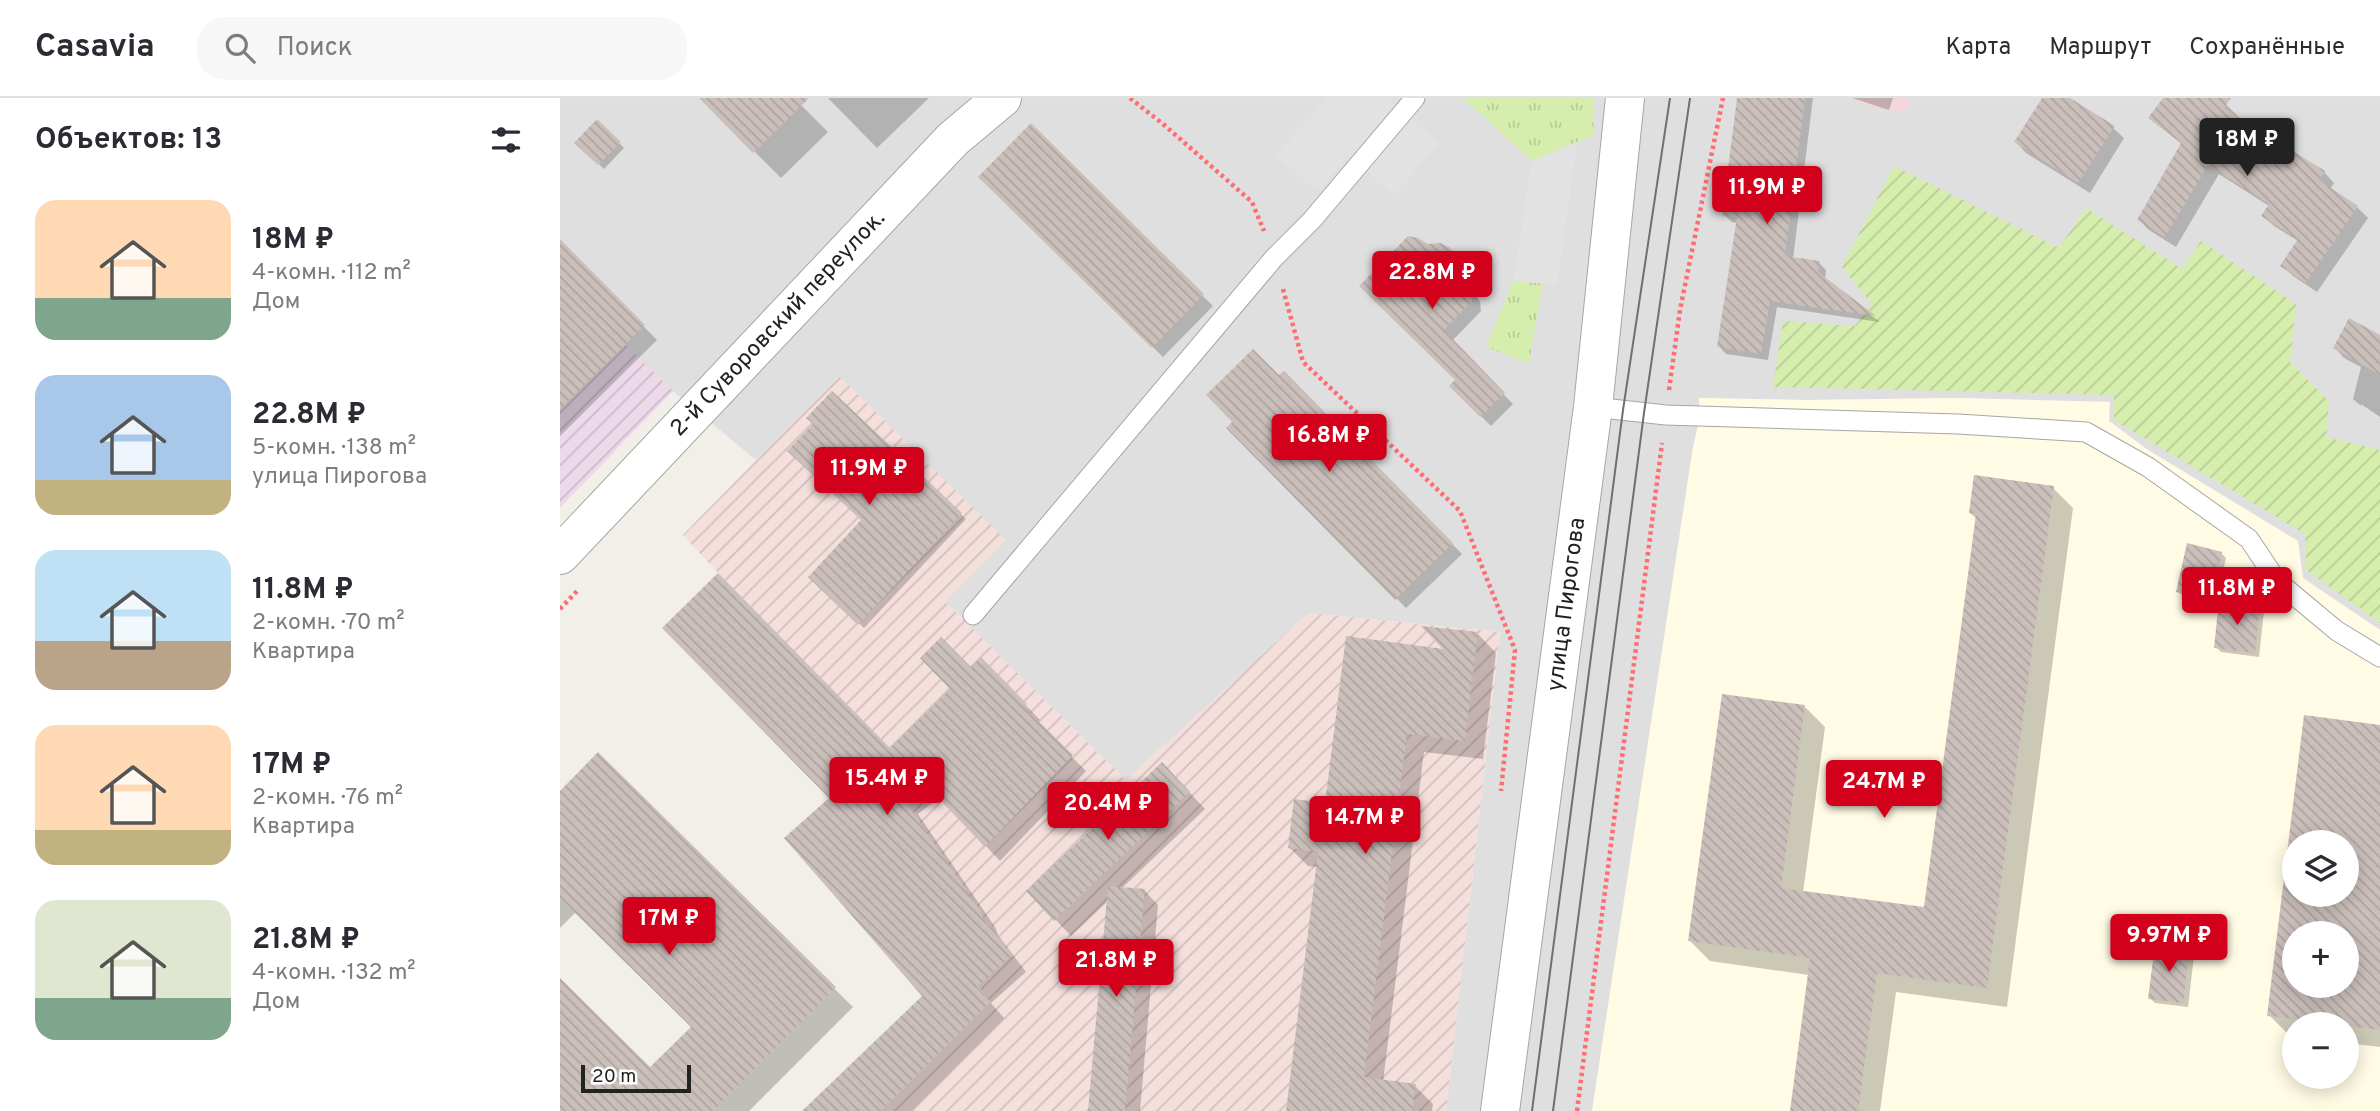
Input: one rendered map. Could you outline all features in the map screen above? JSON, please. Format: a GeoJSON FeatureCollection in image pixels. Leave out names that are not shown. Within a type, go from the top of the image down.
{"type":"FeatureCollection","features":[{"type":"Feature","properties":{"kind":"street","name":"2-й Суворовский переулок."},"geometry":{"type":"LineString","coordinates":[[560,555],[953,139],[1002,98]]}},
{"type":"Feature","properties":{"kind":"street","name":"улица Пирогова"},"geometry":{"type":"LineString","coordinates":[[1500,1111],[1593,407],[1625,98]]}},
{"type":"Feature","properties":{"kind":"lane"},"geometry":{"type":"LineString","coordinates":[[974,615],[1274,258],[1311,220],[1415,98]]}},
{"type":"Feature","properties":{"kind":"lane"},"geometry":{"type":"LineString","coordinates":[[1593,407],[1666,415],[1958,424],[2086,432],[2148,467],[2249,538],[2277,581],[2337,631],[2380,657]]}},
{"type":"Feature","properties":{"kind":"path"},"geometry":{"type":"LineString","coordinates":[[1130,98],[1252,202],[1274,258],[1303,362],[1460,511],[1515,650],[1500,799]]}},
{"type":"Feature","properties":{"kind":"path"},"geometry":{"type":"LineString","coordinates":[[1577,1111],[1681,310],[1723,98]]}},
{"type":"Feature","properties":{"kind":"shaded area"},"geometry":{"type":"Polygon","coordinates":[[[560,98],[2380,98],[2380,630],[2302,578],[2298,541],[2148,450],[2109,421],[2109,402],[1957,398],[1700,398],[1700,417],[1693,447],[1592,1111],[1446,1111],[1500,632],[1308,613],[1127,781],[945,602],[839,376],[756,460],[673,391],[560,280],[560,98]]]}},
{"type":"Feature","properties":{"kind":"shaded area"},"geometry":{"type":"Polygon","coordinates":[[[1327,98],[1387,98],[1439,144],[1394,195],[1349,156],[1317,191],[1276,155],[1327,98]]]}},
{"type":"Feature","properties":{"kind":"shaded area"},"geometry":{"type":"Polygon","coordinates":[[[1847,98],[1912,98],[1904,112],[1878,108],[1847,98]]]}},
{"type":"Feature","properties":{"kind":"shaded area"},"geometry":{"type":"Polygon","coordinates":[[[1577,142],[1557,285],[1513,281],[1532,161],[1577,142]]]}},
{"type":"Feature","properties":{"kind":"shaded area"},"geometry":{"type":"Polygon","coordinates":[[[560,280],[673,391],[560,508],[560,280]]]}},
{"type":"Feature","properties":{"kind":"shaded area"},"geometry":{"type":"Polygon","coordinates":[[[839,376],[1006,540],[945,602],[1126,780],[1308,613],[1500,632],[1446,1111],[881,1111],[990,1002],[883,853],[662,628],[718,573],[683,535],[839,376]]]}},
{"type":"Feature","properties":{"kind":"shaded area"},"geometry":{"type":"Polygon","coordinates":[[[1699,398],[1957,398],[2110,402],[2109,421],[2148,450],[2298,541],[2303,578],[2380,630],[2380,1111],[1592,1111],[1693,447],[1700,417],[1699,398]]]}},
{"type":"Feature","properties":{"kind":"green space"},"geometry":{"type":"Polygon","coordinates":[[[1463,98],[1593,98],[1594,135],[1532,161],[1463,98]]]}},
{"type":"Feature","properties":{"kind":"green space"},"geometry":{"type":"Polygon","coordinates":[[[1894,166],[2059,248],[2086,208],[2182,269],[2201,241],[2296,304],[2290,362],[2329,401],[2326,437],[2380,450],[2380,623],[2306,570],[2305,534],[2114,420],[2114,395],[1773,387],[1783,321],[1855,326],[1872,304],[1842,267],[1894,166]]]}},
{"type":"Feature","properties":{"kind":"green space"},"geometry":{"type":"Polygon","coordinates":[[[1513,281],[1543,283],[1529,363],[1486,347],[1513,281]]]}},
{"type":"Feature","properties":{"kind":"building"},"geometry":{"type":"Polygon","coordinates":[[[699,98],[809,98],[753,153],[699,98]]]}},
{"type":"Feature","properties":{"kind":"building"},"geometry":{"type":"Polygon","coordinates":[[[1737,98],[1805,98],[1785,256],[1820,261],[1818,272],[1876,316],[1770,301],[1761,354],[1717,347],[1737,217],[1722,216],[1737,98]]]}},
{"type":"Feature","properties":{"kind":"building"},"geometry":{"type":"Polygon","coordinates":[[[2042,98],[2070,98],[2115,126],[2078,183],[2014,142],[2042,98]]]}},
{"type":"Feature","properties":{"kind":"building"},"geometry":{"type":"Polygon","coordinates":[[[2163,98],[2231,98],[2224,108],[2325,171],[2319,180],[2358,206],[2306,283],[2280,266],[2298,239],[2261,216],[2269,204],[2208,165],[2165,237],[2137,220],[2181,143],[2148,118],[2163,98]]]}},
{"type":"Feature","properties":{"kind":"building"},"geometry":{"type":"Polygon","coordinates":[[[597,119],[621,142],[598,165],[574,143],[597,119]]]}},
{"type":"Feature","properties":{"kind":"building"},"geometry":{"type":"Polygon","coordinates":[[[1031,123],[1204,294],[1152,348],[978,177],[1031,123]]]}},
{"type":"Feature","properties":{"kind":"building"},"geometry":{"type":"Polygon","coordinates":[[[1408,236],[1428,244],[1440,243],[1449,247],[1462,260],[1467,271],[1466,282],[1472,301],[1444,330],[1505,393],[1480,417],[1449,386],[1455,380],[1359,286],[1408,236]]]}},
{"type":"Feature","properties":{"kind":"building"},"geometry":{"type":"Polygon","coordinates":[[[560,239],[645,325],[560,409],[560,239]]]}},
{"type":"Feature","properties":{"kind":"building"},"geometry":{"type":"Polygon","coordinates":[[[2349,318],[2380,335],[2380,375],[2333,348],[2349,318]]]}},
{"type":"Feature","properties":{"kind":"building"},"geometry":{"type":"Polygon","coordinates":[[[1253,349],[1279,375],[1284,371],[1453,543],[1395,600],[1226,428],[1232,422],[1206,395],[1253,349]]]}},
{"type":"Feature","properties":{"kind":"building"},"geometry":{"type":"Polygon","coordinates":[[[832,391],[962,513],[858,625],[808,577],[861,520],[787,451],[813,424],[806,418],[832,391]]]}},
{"type":"Feature","properties":{"kind":"building"},"geometry":{"type":"Polygon","coordinates":[[[1974,475],[2054,486],[1987,988],[1877,973],[1858,1111],[1790,1111],[1810,958],[1688,941],[1722,694],[1805,705],[1781,888],[1924,907],[1976,514],[1969,513],[1974,475]]]}},
{"type":"Feature","properties":{"kind":"building"},"geometry":{"type":"Polygon","coordinates":[[[2187,543],[2222,552],[2211,599],[2176,592],[2187,543]]]}},
{"type":"Feature","properties":{"kind":"building"},"geometry":{"type":"Polygon","coordinates":[[[718,573],[890,748],[950,689],[920,658],[941,637],[971,667],[981,657],[1027,704],[1024,707],[1073,755],[985,847],[924,783],[904,799],[980,910],[988,928],[991,925],[1012,956],[977,987],[990,1002],[881,1111],[802,1111],[922,996],[784,838],[829,798],[662,628],[718,573]]]}},
{"type":"Feature","properties":{"kind":"building"},"geometry":{"type":"Polygon","coordinates":[[[2219,600],[2260,605],[2255,653],[2214,648],[2219,600]]]}},
{"type":"Feature","properties":{"kind":"building"},"geometry":{"type":"Polygon","coordinates":[[[1421,626],[1478,632],[1465,741],[1407,734],[1364,1077],[1416,1084],[1412,1111],[1286,1111],[1318,852],[1288,848],[1294,799],[1325,803],[1346,636],[1443,649],[1421,626]]]}},
{"type":"Feature","properties":{"kind":"building"},"geometry":{"type":"Polygon","coordinates":[[[2304,715],[2380,725],[2380,1030],[2359,1027],[2359,1012],[2282,1012],[2282,1018],[2267,1016],[2282,894],[2282,907],[2359,907],[2359,830],[2290,830],[2304,715]]]}},
{"type":"Feature","properties":{"kind":"building"},"geometry":{"type":"Polygon","coordinates":[[[598,752],[836,987],[713,1111],[560,1111],[560,978],[650,1067],[691,1027],[560,898],[560,791],[598,752]]]}},
{"type":"Feature","properties":{"kind":"building"},"geometry":{"type":"Polygon","coordinates":[[[1162,762],[1190,792],[1054,921],[1026,891],[1162,762]]]}},
{"type":"Feature","properties":{"kind":"building"},"geometry":{"type":"Polygon","coordinates":[[[1108,886],[1145,889],[1125,1111],[1088,1111],[1108,886]]]}},
{"type":"Feature","properties":{"kind":"building"},"geometry":{"type":"Polygon","coordinates":[[[2155,945],[2190,949],[2183,1003],[2148,999],[2155,945]]]}},
{"type":"Feature","properties":{"kind":"tram line"},"geometry":{"type":"LineString","coordinates":[[1532,1111],[1623,410],[1670,98]]}},
{"type":"Feature","properties":{"kind":"tram line"},"geometry":{"type":"LineString","coordinates":[[1553,1111],[1644,413],[1690,98]]}}]}
